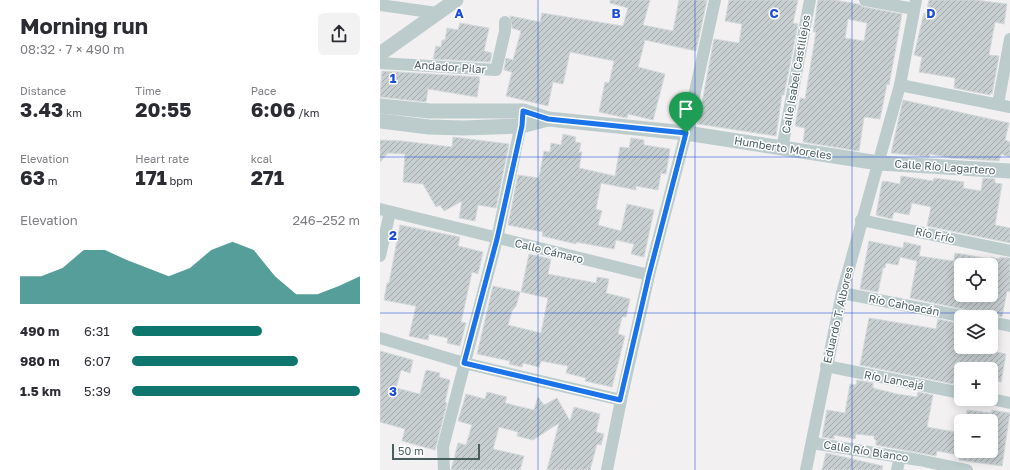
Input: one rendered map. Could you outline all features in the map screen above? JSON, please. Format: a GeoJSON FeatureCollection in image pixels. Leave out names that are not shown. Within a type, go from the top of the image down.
{"type":"FeatureCollection","features":[{"type":"Feature","properties":{"kind":"street"},"geometry":{"type":"LineString","coordinates":[[380,54],[456,0]]}},
{"type":"Feature","properties":{"kind":"street"},"geometry":{"type":"LineString","coordinates":[[607,470],[620,400],[649,275],[686,133],[715,0]]}},
{"type":"Feature","properties":{"kind":"street","name":"Calle Isabel Castillejos"},"geometry":{"type":"LineString","coordinates":[[782,149],[810,0]]}},
{"type":"Feature","properties":{"kind":"street"},"geometry":{"type":"LineString","coordinates":[[865,0],[915,4]]}},
{"type":"Feature","properties":{"kind":"street","name":"Eduardo T. Albores"},"geometry":{"type":"LineString","coordinates":[[806,470],[842,293],[872,179],[879,163],[900,85],[915,4]]}},
{"type":"Feature","properties":{"kind":"street"},"geometry":{"type":"LineString","coordinates":[[380,5],[438,13]]}},
{"type":"Feature","properties":{"kind":"street","name":"Andador Pilar"},"geometry":{"type":"LineString","coordinates":[[380,63],[496,70],[505,31],[505,22]]}},
{"type":"Feature","properties":{"kind":"street"},"geometry":{"type":"LineString","coordinates":[[998,104],[1010,39]]}},
{"type":"Feature","properties":{"kind":"street"},"geometry":{"type":"LineString","coordinates":[[900,85],[998,104],[1010,108]]}},
{"type":"Feature","properties":{"kind":"street"},"geometry":{"type":"LineString","coordinates":[[380,106],[430,111],[523,111],[548,119]]}},
{"type":"Feature","properties":{"kind":"street"},"geometry":{"type":"LineString","coordinates":[[444,470],[443,447],[497,239],[522,126],[523,111]]}},
{"type":"Feature","properties":{"kind":"street"},"geometry":{"type":"LineString","coordinates":[[380,121],[429,127],[462,128],[522,126],[548,119]]}},
{"type":"Feature","properties":{"kind":"street","name":"Humberto Moreles"},"geometry":{"type":"LineString","coordinates":[[548,119],[686,133],[879,163]]}},
{"type":"Feature","properties":{"kind":"street","name":"Calle Río Lagartero"},"geometry":{"type":"LineString","coordinates":[[879,163],[1010,171]]}},
{"type":"Feature","properties":{"kind":"street"},"geometry":{"type":"LineString","coordinates":[[380,256],[385,210]]}},
{"type":"Feature","properties":{"kind":"street","name":"Calle Cámaro"},"geometry":{"type":"LineString","coordinates":[[385,210],[497,239],[649,275]]}},
{"type":"Feature","properties":{"kind":"street","name":"Río Frío"},"geometry":{"type":"LineString","coordinates":[[861,220],[1010,251]]}},
{"type":"Feature","properties":{"kind":"street","name":"Río Cahoacán"},"geometry":{"type":"LineString","coordinates":[[842,293],[954,315]]}},
{"type":"Feature","properties":{"kind":"street"},"geometry":{"type":"LineString","coordinates":[[998,323],[1010,326]]}},
{"type":"Feature","properties":{"kind":"street"},"geometry":{"type":"LineString","coordinates":[[380,338],[464,363],[620,400]]}},
{"type":"Feature","properties":{"kind":"street","name":"Río Lancajá"},"geometry":{"type":"LineString","coordinates":[[826,366],[954,392]]}},
{"type":"Feature","properties":{"kind":"street"},"geometry":{"type":"LineString","coordinates":[[998,400],[1010,403]]}},
{"type":"Feature","properties":{"kind":"street","name":"Calle Río Blanco"},"geometry":{"type":"LineString","coordinates":[[812,443],[900,457],[917,465],[967,470]]}},
{"type":"Feature","properties":{"kind":"street"},"geometry":{"type":"LineString","coordinates":[[897,470],[900,457]]}},
{"type":"Feature","properties":{"kind":"building"},"geometry":{"type":"Polygon","coordinates":[[[610,0],[650,0],[643,25],[673,31],[679,0],[707,0],[696,51],[645,40],[638,67],[665,74],[653,120],[628,114],[627,118],[599,112],[605,82],[609,83],[614,61],[570,52],[563,84],[553,82],[548,106],[506,96],[512,72],[504,70],[506,58],[513,60],[521,31],[512,28],[510,16],[540,22],[542,13],[623,26],[628,8],[610,3],[610,0]]]}},
{"type":"Feature","properties":{"kind":"building"},"geometry":{"type":"Polygon","coordinates":[[[729,0],[798,0],[793,23],[798,24],[784,95],[782,95],[776,136],[698,124],[714,39],[739,43],[742,24],[725,21],[729,0]]]}},
{"type":"Feature","properties":{"kind":"building"},"geometry":{"type":"Polygon","coordinates":[[[818,0],[834,0],[858,4],[864,7],[902,14],[889,85],[887,84],[880,119],[864,117],[859,151],[803,142],[805,128],[795,126],[800,98],[805,99],[816,32],[813,32],[818,0]],[[848,19],[845,38],[864,41],[867,23],[848,19]]]}},
{"type":"Feature","properties":{"kind":"building"},"geometry":{"type":"Polygon","coordinates":[[[929,0],[976,0],[1007,4],[1004,24],[995,22],[989,55],[999,56],[992,94],[990,93],[990,95],[954,88],[955,78],[919,72],[922,57],[914,55],[924,13],[926,14],[929,0]]]}},
{"type":"Feature","properties":{"kind":"building"},"geometry":{"type":"Polygon","coordinates":[[[460,23],[489,28],[484,51],[492,53],[490,62],[433,59],[436,46],[441,47],[442,40],[445,40],[447,28],[458,30],[460,23]]]}},
{"type":"Feature","properties":{"kind":"building"},"geometry":{"type":"Polygon","coordinates":[[[382,71],[480,77],[477,97],[428,89],[426,102],[380,97],[382,71]]]}},
{"type":"Feature","properties":{"kind":"building"},"geometry":{"type":"Polygon","coordinates":[[[903,100],[1009,123],[1005,140],[1010,142],[1010,157],[1001,154],[999,161],[951,158],[930,154],[929,157],[891,153],[903,100]]]}},
{"type":"Feature","properties":{"kind":"building"},"geometry":{"type":"Polygon","coordinates":[[[563,134],[576,137],[575,142],[581,143],[579,152],[582,152],[579,168],[615,176],[620,147],[629,148],[631,138],[644,140],[644,145],[670,149],[666,174],[661,173],[658,190],[636,186],[636,190],[601,183],[596,209],[602,211],[598,225],[621,231],[627,204],[654,210],[644,257],[631,254],[634,244],[616,240],[614,249],[576,242],[576,244],[542,236],[543,232],[508,225],[518,175],[539,178],[544,151],[550,152],[551,143],[561,145],[563,134]]]}},
{"type":"Feature","properties":{"kind":"building"},"geometry":{"type":"Polygon","coordinates":[[[453,137],[509,144],[496,208],[478,205],[475,221],[459,218],[462,201],[444,211],[440,205],[436,207],[423,184],[403,182],[405,154],[388,153],[380,162],[380,140],[452,147],[453,137]]]}},
{"type":"Feature","properties":{"kind":"building"},"geometry":{"type":"Polygon","coordinates":[[[901,176],[933,181],[934,178],[964,182],[963,188],[981,191],[983,178],[995,179],[995,183],[1002,184],[995,225],[1010,228],[1010,243],[927,226],[931,207],[912,203],[909,215],[894,212],[892,219],[876,215],[882,182],[884,181],[900,184],[901,176]]]}},
{"type":"Feature","properties":{"kind":"building"},"geometry":{"type":"Polygon","coordinates":[[[400,225],[460,237],[458,246],[483,252],[478,274],[472,272],[461,322],[466,323],[460,346],[447,343],[448,338],[429,334],[428,340],[409,336],[416,306],[384,300],[387,283],[389,283],[400,225]]]}},
{"type":"Feature","properties":{"kind":"building"},"geometry":{"type":"Polygon","coordinates":[[[869,241],[903,248],[904,242],[921,246],[919,256],[954,261],[954,302],[998,302],[998,259],[1000,257],[1010,258],[1010,292],[1007,291],[1002,317],[998,316],[998,310],[967,310],[910,298],[917,261],[900,257],[898,265],[886,263],[885,268],[883,268],[878,292],[860,289],[869,241]]]}},
{"type":"Feature","properties":{"kind":"building"},"geometry":{"type":"Polygon","coordinates":[[[955,253],[985,258],[954,258],[955,253]]]}},
{"type":"Feature","properties":{"kind":"building"},"geometry":{"type":"Polygon","coordinates":[[[529,254],[551,259],[548,274],[596,283],[597,277],[609,279],[606,293],[630,299],[626,317],[622,317],[618,334],[625,336],[612,387],[585,381],[586,378],[566,373],[568,366],[541,361],[539,367],[523,363],[522,367],[509,364],[510,361],[477,354],[493,286],[520,292],[508,325],[541,333],[548,298],[521,292],[529,254]]]}},
{"type":"Feature","properties":{"kind":"building"},"geometry":{"type":"Polygon","coordinates":[[[869,318],[936,329],[938,319],[954,322],[954,354],[998,354],[998,352],[1006,354],[1001,382],[998,381],[998,362],[954,362],[953,384],[860,365],[869,318]]]}},
{"type":"Feature","properties":{"kind":"building"},"geometry":{"type":"Polygon","coordinates":[[[380,351],[413,360],[410,373],[401,370],[396,388],[420,394],[426,370],[440,373],[439,377],[450,380],[445,402],[447,403],[435,450],[402,441],[405,429],[380,422],[380,351]]]}},
{"type":"Feature","properties":{"kind":"building"},"geometry":{"type":"Polygon","coordinates":[[[857,380],[873,383],[873,388],[897,394],[917,397],[918,392],[933,395],[927,427],[954,432],[954,454],[937,451],[936,456],[876,445],[874,436],[856,434],[855,439],[834,435],[834,439],[822,437],[827,410],[845,413],[850,384],[856,385],[857,380]]]}},
{"type":"Feature","properties":{"kind":"building"},"geometry":{"type":"Polygon","coordinates":[[[487,392],[507,397],[505,403],[534,410],[538,397],[544,405],[557,398],[570,421],[574,407],[600,414],[596,432],[604,434],[601,445],[597,444],[590,470],[547,470],[559,423],[533,440],[517,436],[518,432],[499,427],[493,449],[524,456],[520,470],[451,470],[458,443],[466,445],[472,425],[458,421],[466,394],[485,399],[487,392]]]}},
{"type":"Feature","properties":{"kind":"building"},"geometry":{"type":"Polygon","coordinates":[[[967,410],[991,413],[992,410],[1010,413],[1002,466],[959,460],[959,458],[998,458],[998,414],[966,414],[967,410]]]}},
{"type":"Feature","properties":{"kind":"building"},"geometry":{"type":"Polygon","coordinates":[[[826,453],[883,466],[882,470],[822,470],[826,453]]]}},
{"type":"Feature","properties":{"kind":"route"},"geometry":{"type":"LineString","coordinates":[[523,111],[548,119],[686,133],[649,275],[620,400],[464,363],[497,239],[522,126],[523,111]]}}]}
